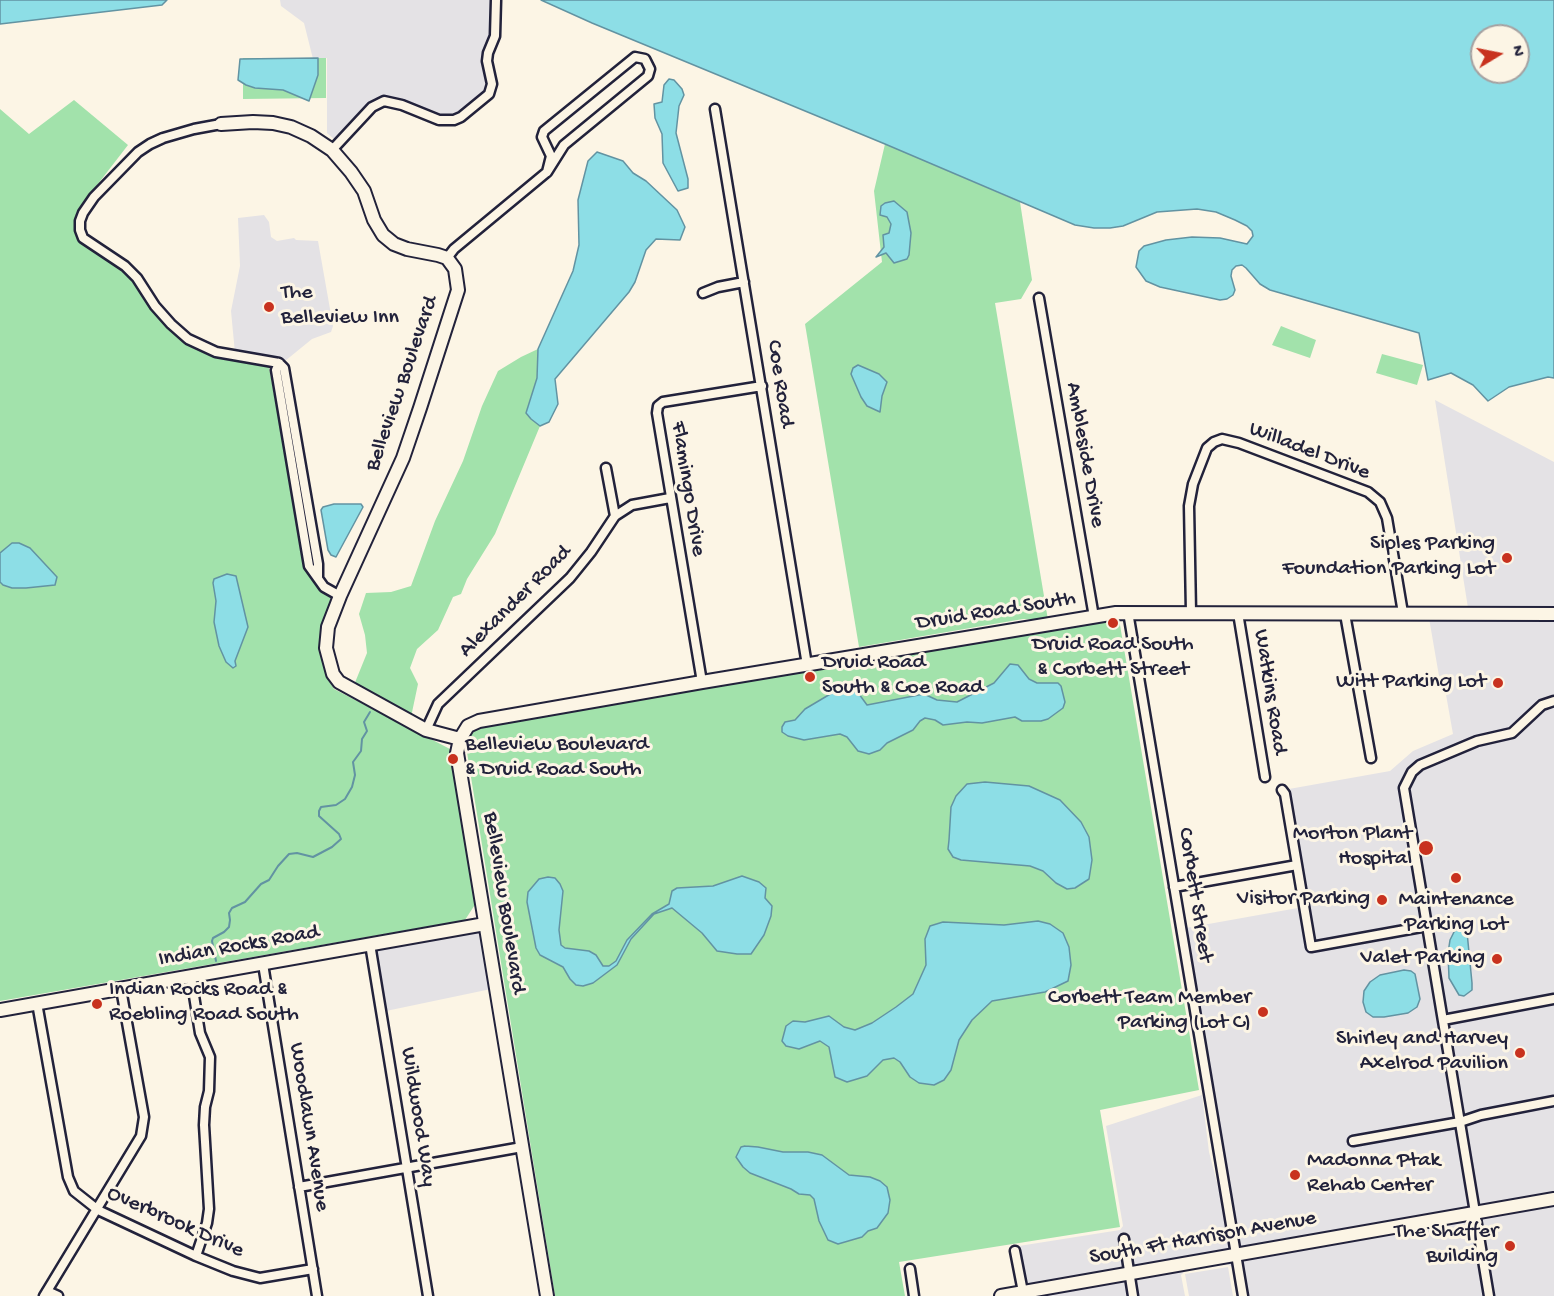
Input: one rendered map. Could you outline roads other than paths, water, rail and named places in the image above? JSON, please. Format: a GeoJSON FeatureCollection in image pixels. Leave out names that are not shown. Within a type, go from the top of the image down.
{"type":"FeatureCollection","features":[{"type":"Feature","properties":{"kind":"street"},"geometry":{"type":"LineString","coordinates":[[332,150],[372,107],[384,101],[402,105],[439,120],[454,120],[489,94],[492,84],[487,61],[495,36],[496,0]]}},
{"type":"Feature","properties":{"kind":"street"},"geometry":{"type":"LineString","coordinates":[[340,596],[324,586],[309,566],[276,370],[279,363],[216,352],[188,339],[155,306],[137,278],[125,266],[83,238],[80,231],[83,213],[94,197],[138,152],[150,144],[170,136],[221,124],[253,122],[282,125],[311,136],[332,150],[364,191],[374,220],[383,235],[394,244],[447,258],[454,249],[547,172],[564,145],[648,76],[650,69],[645,59],[635,57],[548,127],[542,137],[550,156],[547,172]]}},
{"type":"Feature","properties":{"kind":"street","name":"Coe Road"},"geometry":{"type":"LineString","coordinates":[[715,109],[807,665]]}},
{"type":"Feature","properties":{"kind":"street"},"geometry":{"type":"LineString","coordinates":[[546,145],[555,148],[564,145]]}},
{"type":"Feature","properties":{"kind":"street","name":"Belleview Boulevard"},"geometry":{"type":"LineString","coordinates":[[447,258],[455,269],[458,291],[403,458],[340,596],[328,627],[326,648],[333,674],[339,682],[426,730],[460,739],[458,753],[547,1296]]}},
{"type":"Feature","properties":{"kind":"street"},"geometry":{"type":"LineString","coordinates":[[703,293],[718,287],[744,282]]}},
{"type":"Feature","properties":{"kind":"street","name":"Ambleside Drive"},"geometry":{"type":"LineString","coordinates":[[1039,298],[1094,617]]}},
{"type":"Feature","properties":{"kind":"street","name":"Flamingo Drive"},"geometry":{"type":"LineString","coordinates":[[702,682],[670,498],[657,413],[658,406],[663,402],[762,386]]}},
{"type":"Feature","properties":{"kind":"street","name":"Willadel Drive"},"geometry":{"type":"LineString","coordinates":[[1191,612],[1189,507],[1193,484],[1202,457],[1214,442],[1222,440],[1231,441],[1368,492],[1380,502],[1387,518],[1403,613]]}},
{"type":"Feature","properties":{"kind":"street"},"geometry":{"type":"LineString","coordinates":[[606,468],[615,516]]}},
{"type":"Feature","properties":{"kind":"street","name":"Alexander Road"},"geometry":{"type":"LineString","coordinates":[[426,730],[438,704],[570,578],[615,516],[632,505],[670,498]]}},
{"type":"Feature","properties":{"kind":"street","name":"Druid Road South"},"geometry":{"type":"LineString","coordinates":[[460,739],[468,726],[479,721],[1128,612],[1554,614]]}},
{"type":"Feature","properties":{"kind":"street","name":"Corbett Street"},"geometry":{"type":"LineString","coordinates":[[1128,612],[1243,1296]]}},
{"type":"Feature","properties":{"kind":"street","name":"Watkins Road"},"geometry":{"type":"LineString","coordinates":[[1238,613],[1265,777]]}},
{"type":"Feature","properties":{"kind":"street"},"geometry":{"type":"LineString","coordinates":[[1346,614],[1371,758]]}},
{"type":"Feature","properties":{"kind":"street"},"geometry":{"type":"LineString","coordinates":[[1489,1296],[1404,795],[1407,781],[1420,765],[1477,741],[1512,734],[1542,705],[1554,701]]}},
{"type":"Feature","properties":{"kind":"street"},"geometry":{"type":"LineString","coordinates":[[1282,790],[1285,794],[1311,947],[1426,926]]}},
{"type":"Feature","properties":{"kind":"street"},"geometry":{"type":"LineString","coordinates":[[1174,887],[1297,865]]}},
{"type":"Feature","properties":{"kind":"street","name":"Indian Rocks Road"},"geometry":{"type":"LineString","coordinates":[[0,1010],[485,924]]}},
{"type":"Feature","properties":{"kind":"street","name":"Wildwood Way"},"geometry":{"type":"LineString","coordinates":[[370,944],[428,1296]]}},
{"type":"Feature","properties":{"kind":"street","name":"Woodlawn Avenue"},"geometry":{"type":"LineString","coordinates":[[262,964],[317,1296]]}},
{"type":"Feature","properties":{"kind":"street"},"geometry":{"type":"LineString","coordinates":[[191,976],[200,1033],[210,1057],[209,1091],[204,1125],[209,1209],[207,1223],[196,1256]]}},
{"type":"Feature","properties":{"kind":"street"},"geometry":{"type":"LineString","coordinates":[[58,1296],[46,1293],[141,1136],[144,1118],[121,989]]}},
{"type":"Feature","properties":{"kind":"street"},"geometry":{"type":"LineString","coordinates":[[1443,1020],[1554,999]]}},
{"type":"Feature","properties":{"kind":"street","name":"Overbrook Drive"},"geometry":{"type":"LineString","coordinates":[[37,1003],[68,1177],[74,1191],[98,1210],[233,1271],[260,1278],[313,1269]]}},
{"type":"Feature","properties":{"kind":"street"},"geometry":{"type":"LineString","coordinates":[[1353,1141],[1460,1122],[1481,1115],[1554,1101]]}},
{"type":"Feature","properties":{"kind":"street"},"geometry":{"type":"LineString","coordinates":[[299,1187],[522,1147]]}},
{"type":"Feature","properties":{"kind":"street","name":"South Ft Harrison Avenue"},"geometry":{"type":"LineString","coordinates":[[1001,1296],[1023,1294],[1554,1199]]}},
{"type":"Feature","properties":{"kind":"street"},"geometry":{"type":"LineString","coordinates":[[1124,1239],[1133,1296]]}},
{"type":"Feature","properties":{"kind":"street"},"geometry":{"type":"LineString","coordinates":[[1015,1251],[1023,1294]]}},
{"type":"Feature","properties":{"kind":"street"},"geometry":{"type":"LineString","coordinates":[[910,1269],[914,1296]]}},
{"type":"Feature","properties":{"kind":"water"},"geometry":{"type":"Polygon","coordinates":[[[0,0],[167,0],[162,5],[0,24],[0,0]]]}},
{"type":"Feature","properties":{"kind":"water"},"geometry":{"type":"Polygon","coordinates":[[[541,0],[1554,0],[1554,378],[1548,377],[1509,387],[1488,401],[1473,385],[1451,373],[1428,380],[1419,333],[1270,290],[1260,284],[1242,265],[1232,270],[1231,276],[1235,290],[1233,295],[1227,299],[1220,300],[1160,287],[1146,281],[1136,267],[1139,251],[1144,246],[1166,240],[1192,237],[1220,238],[1247,244],[1253,236],[1252,231],[1247,226],[1216,212],[1197,209],[1157,212],[1123,226],[1110,228],[1075,225],[541,0]]]}},
{"type":"Feature","properties":{"kind":"water"},"geometry":{"type":"Polygon","coordinates":[[[318,58],[318,75],[309,101],[283,90],[255,88],[238,80],[240,59],[318,58]]]}},
{"type":"Feature","properties":{"kind":"water"},"geometry":{"type":"Polygon","coordinates":[[[669,79],[674,80],[684,95],[679,106],[676,133],[688,179],[688,188],[678,191],[663,163],[662,134],[655,118],[654,104],[662,102],[664,85],[669,79]]]}},
{"type":"Feature","properties":{"kind":"water"},"geometry":{"type":"Polygon","coordinates":[[[597,152],[623,161],[633,173],[646,181],[677,210],[685,227],[680,240],[656,239],[646,250],[635,282],[629,292],[555,379],[558,404],[549,422],[540,426],[526,413],[537,378],[538,349],[573,271],[579,245],[578,200],[588,161],[597,152]]]}},
{"type":"Feature","properties":{"kind":"water"},"geometry":{"type":"Polygon","coordinates":[[[894,201],[907,212],[911,233],[907,259],[894,263],[886,253],[876,257],[884,247],[883,235],[889,233],[891,224],[887,217],[880,215],[881,206],[894,201]]]}},
{"type":"Feature","properties":{"kind":"water"},"geometry":{"type":"Polygon","coordinates":[[[858,365],[879,374],[887,382],[880,412],[867,406],[861,397],[851,374],[853,368],[858,365]]]}},
{"type":"Feature","properties":{"kind":"water"},"geometry":{"type":"Polygon","coordinates":[[[334,504],[361,504],[363,507],[336,557],[328,550],[321,510],[323,507],[334,504]]]}},
{"type":"Feature","properties":{"kind":"water"},"geometry":{"type":"Polygon","coordinates":[[[12,543],[19,543],[30,548],[57,577],[55,585],[12,588],[3,585],[0,582],[0,553],[12,543]]]}},
{"type":"Feature","properties":{"kind":"water"},"geometry":{"type":"Polygon","coordinates":[[[227,574],[236,576],[248,627],[235,661],[236,666],[233,668],[226,662],[219,646],[214,622],[216,601],[214,579],[227,574]]]}},
{"type":"Feature","properties":{"kind":"water"},"geometry":{"type":"Polygon","coordinates":[[[1010,664],[1018,665],[1029,679],[1037,683],[1058,683],[1065,702],[1063,708],[1048,719],[1041,721],[1022,721],[1015,717],[982,723],[943,725],[925,718],[913,730],[869,754],[858,751],[847,737],[840,734],[804,740],[782,732],[785,722],[795,720],[805,709],[832,693],[853,691],[859,694],[867,705],[924,694],[937,700],[957,702],[994,683],[1010,664]]]}},
{"type":"Feature","properties":{"kind":"water"},"geometry":{"type":"Polygon","coordinates":[[[985,782],[1029,786],[1060,800],[1081,822],[1089,837],[1092,860],[1089,879],[1075,888],[1067,889],[1043,871],[1030,866],[961,860],[953,857],[948,849],[951,807],[956,796],[967,784],[985,782]]]}},
{"type":"Feature","properties":{"kind":"water"},"geometry":{"type":"Polygon","coordinates":[[[742,876],[759,882],[766,888],[765,898],[772,906],[764,935],[751,954],[717,951],[702,933],[672,908],[654,914],[631,939],[617,965],[593,983],[583,986],[576,985],[563,967],[540,955],[536,948],[527,902],[528,892],[539,879],[555,878],[563,891],[559,930],[561,945],[565,948],[589,951],[596,955],[603,966],[609,966],[616,961],[627,940],[652,914],[669,904],[672,891],[677,888],[713,886],[742,876]]]}},
{"type":"Feature","properties":{"kind":"water"},"geometry":{"type":"Polygon","coordinates":[[[1038,921],[1050,924],[1063,933],[1069,947],[1071,965],[1068,981],[1045,992],[992,1001],[972,1020],[959,1040],[951,1070],[944,1080],[934,1085],[919,1083],[910,1077],[900,1062],[894,1058],[883,1060],[867,1076],[847,1082],[835,1077],[829,1047],[820,1041],[799,1049],[786,1046],[782,1041],[786,1026],[793,1021],[805,1022],[829,1016],[844,1027],[855,1030],[872,1023],[913,994],[926,965],[925,939],[930,926],[943,922],[1004,925],[1038,921]]]}},
{"type":"Feature","properties":{"kind":"water"},"geometry":{"type":"Polygon","coordinates":[[[1458,929],[1467,932],[1472,983],[1472,990],[1464,996],[1459,995],[1449,978],[1450,940],[1458,929]]]}},
{"type":"Feature","properties":{"kind":"water"},"geometry":{"type":"Polygon","coordinates":[[[1404,970],[1415,974],[1420,999],[1417,1007],[1408,1013],[1384,1017],[1373,1017],[1366,1012],[1363,1002],[1364,991],[1370,982],[1380,975],[1404,970]]]}},
{"type":"Feature","properties":{"kind":"water"},"geometry":{"type":"Polygon","coordinates":[[[741,1147],[822,1155],[849,1175],[870,1177],[880,1181],[887,1187],[890,1200],[888,1213],[877,1228],[868,1231],[862,1237],[838,1244],[828,1240],[819,1221],[814,1199],[810,1195],[799,1194],[750,1173],[736,1157],[741,1147]]]}},
{"type":"Feature","properties":{"kind":"waterway"},"geometry":{"type":"LineString","coordinates":[[216,961],[212,941],[229,927],[229,913],[232,908],[245,902],[261,884],[269,880],[289,854],[297,853],[313,857],[332,847],[341,839],[339,834],[319,816],[319,811],[321,807],[336,805],[345,799],[352,787],[355,775],[353,762],[361,751],[362,739],[367,731],[364,722],[370,712]]}},
{"type":"Feature","properties":{"kind":"place","name":"The Belleview Inn"},"geometry":{"type":"Point","coordinates":[269,307]}},
{"type":"Feature","properties":{"kind":"place","name":"Siples Parking Foundation Parking Lot"},"geometry":{"type":"Point","coordinates":[1507,558]}},
{"type":"Feature","properties":{"kind":"place","name":"Druid Road South & Corbett Street"},"geometry":{"type":"Point","coordinates":[1113,623]}},
{"type":"Feature","properties":{"kind":"place","name":"Druid Road South & Coe Road"},"geometry":{"type":"Point","coordinates":[810,677]}},
{"type":"Feature","properties":{"kind":"place","name":"Witt Parking Lot"},"geometry":{"type":"Point","coordinates":[1498,683]}},
{"type":"Feature","properties":{"kind":"place","name":"Belleview Boulevard & Druid Road South"},"geometry":{"type":"Point","coordinates":[453,759]}},
{"type":"Feature","properties":{"kind":"place","name":"Morton Plant Hospital"},"geometry":{"type":"Point","coordinates":[1426,848]}},
{"type":"Feature","properties":{"kind":"place","name":"Maintenance Parking Lot"},"geometry":{"type":"Point","coordinates":[1456,878]}},
{"type":"Feature","properties":{"kind":"place","name":"Visitor Parking"},"geometry":{"type":"Point","coordinates":[1382,900]}},
{"type":"Feature","properties":{"kind":"place","name":"Valet Parking"},"geometry":{"type":"Point","coordinates":[1497,959]}},
{"type":"Feature","properties":{"kind":"place","name":"Indian Rocks Road & Roebling Road South"},"geometry":{"type":"Point","coordinates":[97,1004]}},
{"type":"Feature","properties":{"kind":"place","name":"Corbett Team Member Parking (Lot C)"},"geometry":{"type":"Point","coordinates":[1263,1012]}},
{"type":"Feature","properties":{"kind":"place","name":"Shirley and Harvey Axelrod Pavilion"},"geometry":{"type":"Point","coordinates":[1520,1053]}},
{"type":"Feature","properties":{"kind":"place","name":"Madonna Ptak Rehab Center"},"geometry":{"type":"Point","coordinates":[1295,1175]}},
{"type":"Feature","properties":{"kind":"place","name":"The Shaffer Building"},"geometry":{"type":"Point","coordinates":[1510,1246]}}]}
